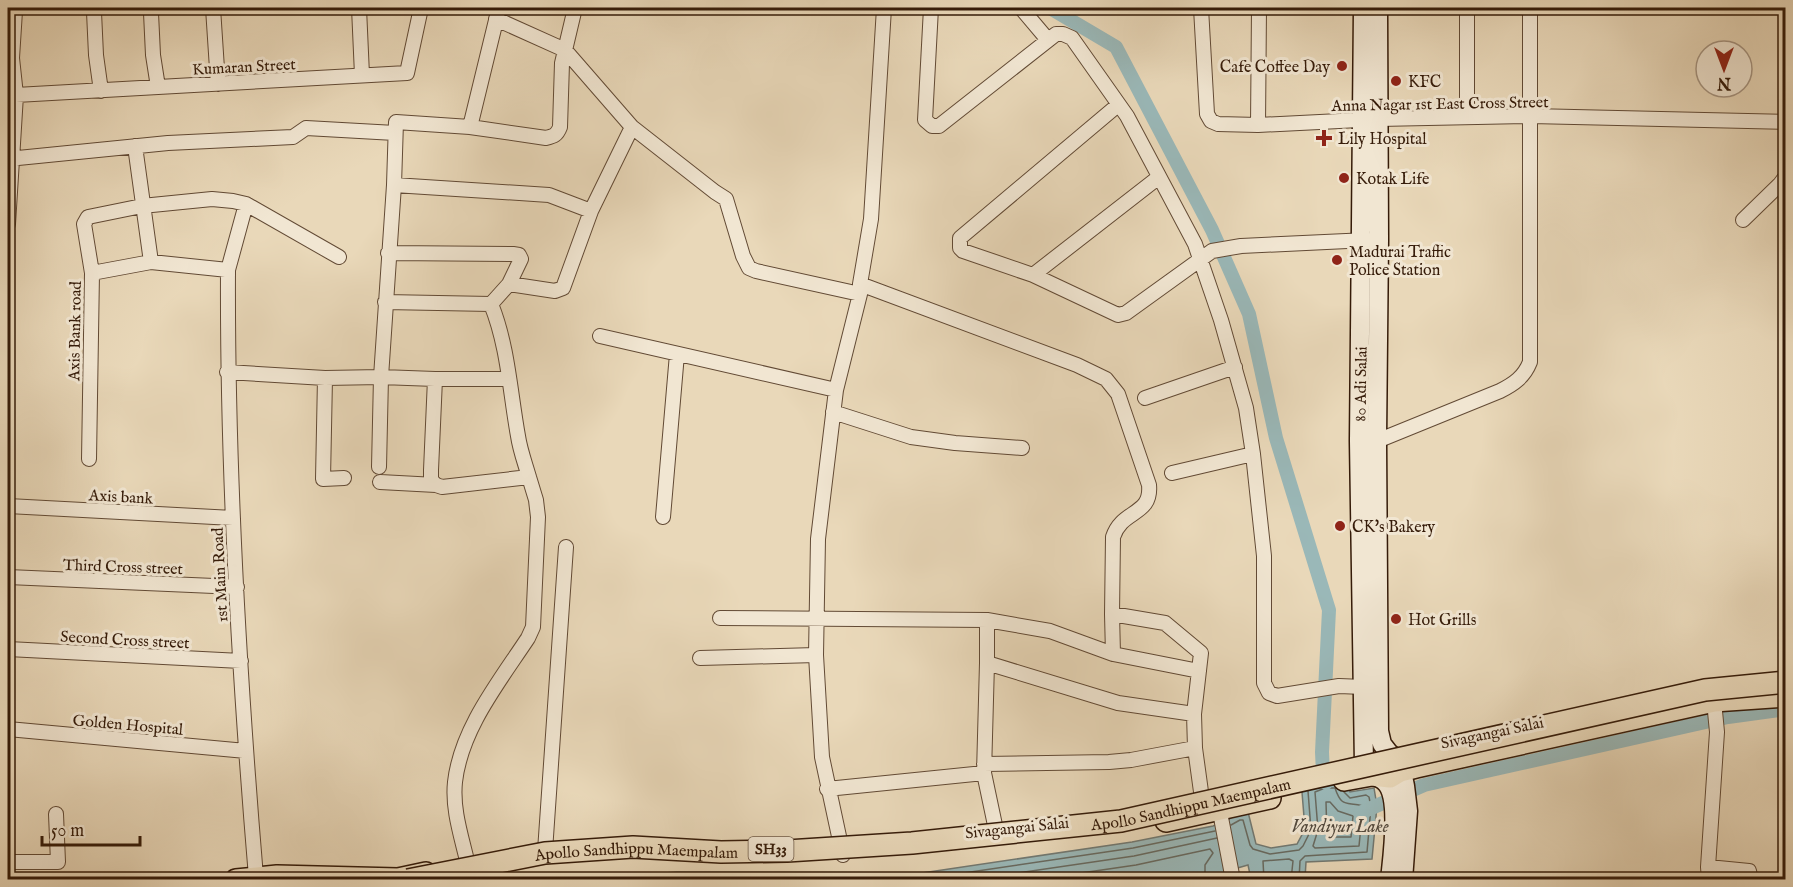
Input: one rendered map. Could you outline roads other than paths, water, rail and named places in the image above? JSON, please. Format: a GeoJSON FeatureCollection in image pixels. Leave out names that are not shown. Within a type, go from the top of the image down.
{"type":"FeatureCollection","features":[{"type":"Feature","properties":{"kind":"main road","name":"80 Adi Salai"},"geometry":{"type":"LineString","coordinates":[[1363,8],[1371,120]]}},
{"type":"Feature","properties":{"kind":"main road","name":"80 Adi Salai"},"geometry":{"type":"LineString","coordinates":[[1356,770],[1363,687],[1371,120],[1378,8]]}},
{"type":"Feature","properties":{"kind":"main road","name":"80 Adi Salai"},"geometry":{"type":"LineString","coordinates":[[1368,441],[1379,731],[1382,744],[1396,775],[1401,812],[1403,879]]}},
{"type":"Feature","properties":{"kind":"main road","name":"Sivagangai Salai"},"geometry":{"type":"LineString","coordinates":[[1396,775],[1706,684],[1785,680]]}},
{"type":"Feature","properties":{"kind":"main road","name":"Apollo Sandhippu Maempalam"},"geometry":{"type":"LineString","coordinates":[[408,879],[545,853],[633,847],[721,852],[787,851],[912,843],[1121,821],[1706,690],[1785,680]]}},
{"type":"Feature","properties":{"kind":"main road","name":"Apollo Sandhippu Maempalam"},"geometry":{"type":"LineString","coordinates":[[433,879],[546,857],[634,851],[721,856],[788,856],[912,849],[1121,827],[1440,754],[1708,697],[1785,690]]}},
{"type":"Feature","properties":{"kind":"main road","name":"Sivagangai Salai"},"geometry":{"type":"LineString","coordinates":[[1396,775],[1714,706],[1785,696]]}},
{"type":"Feature","properties":{"kind":"main road","name":"Sivagangai Salai"},"geometry":{"type":"LineString","coordinates":[[259,879],[332,876],[398,879],[545,851],[633,845],[721,849],[843,850],[998,843],[1122,830],[1213,802],[1356,770],[1375,753],[1396,775]]}},
{"type":"Feature","properties":{"kind":"main road"},"geometry":{"type":"LineString","coordinates":[[1356,770],[1384,781],[1396,775]]}},
{"type":"Feature","properties":{"kind":"main road","name":"Sivagangai Salai"},"geometry":{"type":"LineString","coordinates":[[448,879],[546,860],[634,854],[722,859],[788,859],[1213,802]]}},
{"type":"Feature","properties":{"kind":"main road","name":"80 Adi Salai"},"geometry":{"type":"LineString","coordinates":[[1390,879],[1401,812]]}},
{"type":"Feature","properties":{"kind":"main road"},"geometry":{"type":"LineString","coordinates":[[259,879],[343,879]]}},
{"type":"Feature","properties":{"kind":"street"},"geometry":{"type":"LineString","coordinates":[[213,8],[218,84]]}},
{"type":"Feature","properties":{"kind":"street"},"geometry":{"type":"LineString","coordinates":[[359,8],[362,75]]}},
{"type":"Feature","properties":{"kind":"street","name":"Kumaran Street"},"geometry":{"type":"LineString","coordinates":[[16,96],[407,73],[421,8]]}},
{"type":"Feature","properties":{"kind":"street"},"geometry":{"type":"LineString","coordinates":[[379,467],[381,377],[396,122],[470,127],[546,138],[554,136],[560,127],[562,63],[575,8]]}},
{"type":"Feature","properties":{"kind":"street"},"geometry":{"type":"LineString","coordinates":[[843,850],[827,789],[822,757],[816,655],[818,539],[836,390],[860,289],[871,219],[884,8]]}},
{"type":"Feature","properties":{"kind":"street"},"geometry":{"type":"LineString","coordinates":[[931,8],[925,120],[932,126],[939,126],[1056,34],[1064,34],[1072,38],[1127,116],[1159,177],[1207,255],[1246,408],[1264,556],[1264,683],[1269,693],[1277,696],[1339,686],[1363,687]]}},
{"type":"Feature","properties":{"kind":"street"},"geometry":{"type":"LineString","coordinates":[[1022,8],[1048,40]]}},
{"type":"Feature","properties":{"kind":"street","name":"Anna Nagar 1st East Cross Street"},"geometry":{"type":"LineString","coordinates":[[1201,8],[1207,114],[1211,121],[1218,124],[1258,125],[1467,117],[1785,122]]}},
{"type":"Feature","properties":{"kind":"street"},"geometry":{"type":"LineString","coordinates":[[1258,125],[1259,8]]}},
{"type":"Feature","properties":{"kind":"street"},"geometry":{"type":"LineString","coordinates":[[1467,8],[1467,117]]}},
{"type":"Feature","properties":{"kind":"street"},"geometry":{"type":"LineString","coordinates":[[1368,441],[1500,391],[1514,384],[1526,372],[1530,362],[1530,8]]}},
{"type":"Feature","properties":{"kind":"street"},"geometry":{"type":"LineString","coordinates":[[8,224],[10,159],[16,96],[12,58],[15,11]]}},
{"type":"Feature","properties":{"kind":"street"},"geometry":{"type":"LineString","coordinates":[[94,12],[96,55],[101,91]]}},
{"type":"Feature","properties":{"kind":"street"},"geometry":{"type":"LineString","coordinates":[[151,13],[153,55],[158,87]]}},
{"type":"Feature","properties":{"kind":"street"},"geometry":{"type":"LineString","coordinates":[[470,127],[497,13],[565,50],[632,127],[726,199],[748,268],[860,289],[1077,365],[1106,379],[1118,394],[1149,484],[1150,497],[1144,506],[1117,526],[1113,537],[1113,654]]}},
{"type":"Feature","properties":{"kind":"street"},"geometry":{"type":"LineString","coordinates":[[1118,105],[960,238],[960,248],[1033,275],[1118,315],[1126,313],[1207,255],[1241,246],[1371,240]]}},
{"type":"Feature","properties":{"kind":"street"},"geometry":{"type":"LineString","coordinates":[[509,284],[555,291],[563,288],[591,211],[632,127]]}},
{"type":"Feature","properties":{"kind":"street"},"geometry":{"type":"LineString","coordinates":[[10,159],[135,147],[293,137],[306,129],[395,133]]}},
{"type":"Feature","properties":{"kind":"street"},"geometry":{"type":"LineString","coordinates":[[135,147],[151,262]]}},
{"type":"Feature","properties":{"kind":"street"},"geometry":{"type":"LineString","coordinates":[[1743,220],[1780,184],[1785,176]]}},
{"type":"Feature","properties":{"kind":"street"},"geometry":{"type":"LineString","coordinates":[[1033,275],[1159,177]]}},
{"type":"Feature","properties":{"kind":"street"},"geometry":{"type":"LineString","coordinates":[[394,185],[549,195],[591,211]]}},
{"type":"Feature","properties":{"kind":"street"},"geometry":{"type":"LineString","coordinates":[[92,273],[85,220],[88,217],[142,206],[212,199],[246,204],[339,257]]}},
{"type":"Feature","properties":{"kind":"street","name":"1st Main Road"},"geometry":{"type":"LineString","coordinates":[[246,204],[228,270],[227,372],[246,751],[259,879]]}},
{"type":"Feature","properties":{"kind":"street"},"geometry":{"type":"LineString","coordinates":[[385,302],[491,304],[509,284],[521,263],[519,255],[513,254],[388,253]]}},
{"type":"Feature","properties":{"kind":"street","name":"Axis Bank road"},"geometry":{"type":"LineString","coordinates":[[89,459],[92,273],[151,262],[228,270]]}},
{"type":"Feature","properties":{"kind":"street"},"geometry":{"type":"LineString","coordinates":[[468,865],[456,809],[455,783],[461,753],[483,706],[533,627],[538,517],[536,500],[518,438],[497,318],[491,304]]}},
{"type":"Feature","properties":{"kind":"street"},"geometry":{"type":"LineString","coordinates":[[600,336],[836,390]]}},
{"type":"Feature","properties":{"kind":"street"},"geometry":{"type":"LineString","coordinates":[[663,517],[676,354]]}},
{"type":"Feature","properties":{"kind":"street"},"geometry":{"type":"LineString","coordinates":[[1145,398],[1235,368]]}},
{"type":"Feature","properties":{"kind":"street"},"geometry":{"type":"LineString","coordinates":[[227,372],[326,378],[509,379]]}},
{"type":"Feature","properties":{"kind":"street"},"geometry":{"type":"LineString","coordinates":[[326,378],[323,479],[344,478]]}},
{"type":"Feature","properties":{"kind":"street"},"geometry":{"type":"LineString","coordinates":[[435,379],[431,470],[431,480],[435,485]]}},
{"type":"Feature","properties":{"kind":"street"},"geometry":{"type":"LineString","coordinates":[[833,412],[911,437],[1022,448]]}},
{"type":"Feature","properties":{"kind":"street"},"geometry":{"type":"LineString","coordinates":[[1173,473],[1253,454]]}},
{"type":"Feature","properties":{"kind":"street"},"geometry":{"type":"LineString","coordinates":[[380,482],[442,487],[529,477]]}},
{"type":"Feature","properties":{"kind":"street","name":"Axis bank"},"geometry":{"type":"LineString","coordinates":[[8,506],[233,518]]}},
{"type":"Feature","properties":{"kind":"street"},"geometry":{"type":"LineString","coordinates":[[545,851],[566,547]]}},
{"type":"Feature","properties":{"kind":"street","name":"Third Cross street"},"geometry":{"type":"LineString","coordinates":[[8,577],[237,587]]}},
{"type":"Feature","properties":{"kind":"street"},"geometry":{"type":"LineString","coordinates":[[1112,614],[1165,622],[1201,653],[1194,714],[1195,748],[1213,802],[1233,876]]}},
{"type":"Feature","properties":{"kind":"street"},"geometry":{"type":"LineString","coordinates":[[720,618],[987,620],[1050,631],[1113,654],[1199,671]]}},
{"type":"Feature","properties":{"kind":"street"},"geometry":{"type":"LineString","coordinates":[[987,620],[984,769],[996,830]]}},
{"type":"Feature","properties":{"kind":"street","name":"Second Cross street"},"geometry":{"type":"LineString","coordinates":[[8,649],[241,661]]}},
{"type":"Feature","properties":{"kind":"street"},"geometry":{"type":"LineString","coordinates":[[700,658],[816,655]]}},
{"type":"Feature","properties":{"kind":"street"},"geometry":{"type":"LineString","coordinates":[[987,663],[1118,703],[1194,714]]}},
{"type":"Feature","properties":{"kind":"street"},"geometry":{"type":"LineString","coordinates":[[1714,706],[1716,732],[1708,873],[1749,871],[1751,879]]}},
{"type":"Feature","properties":{"kind":"street","name":"Golden Hospital"},"geometry":{"type":"LineString","coordinates":[[8,729],[246,751]]}},
{"type":"Feature","properties":{"kind":"street"},"geometry":{"type":"LineString","coordinates":[[827,789],[984,769],[1131,760],[1195,748]]}},
{"type":"Feature","properties":{"kind":"street"},"geometry":{"type":"LineString","coordinates":[[8,862],[58,862],[56,814]]}},
{"type":"Feature","properties":{"kind":"water","name":"Vandiyur Lake"},"geometry":{"type":"Polygon","coordinates":[[[1347,774],[1350,792],[1374,788],[1377,806],[1372,859],[1306,862],[1305,879],[1251,879],[1248,865],[1227,871],[1229,880],[574,880],[677,872],[922,873],[1132,842],[1213,826],[1247,808],[1256,844],[1271,848],[1297,844],[1305,829],[1301,780],[1347,774]]]}},
{"type":"Feature","properties":{"kind":"waterway"},"geometry":{"type":"LineString","coordinates":[[1050,8],[1116,47],[1212,230],[1249,314],[1276,438],[1329,610],[1322,752],[1323,774],[1326,783]]}},
{"type":"Feature","properties":{"kind":"waterway"},"geometry":{"type":"LineString","coordinates":[[1360,813],[1424,785],[1728,717],[1786,709]]}},
{"type":"Feature","properties":{"kind":"place","name":"Cafe Coffee Day"},"geometry":{"type":"Point","coordinates":[1342,66]}},
{"type":"Feature","properties":{"kind":"place","name":"KFC"},"geometry":{"type":"Point","coordinates":[1396,81]}},
{"type":"Feature","properties":{"kind":"place","name":"Lily Hospital"},"geometry":{"type":"Point","coordinates":[1324,138]}},
{"type":"Feature","properties":{"kind":"place","name":"Kotak Life"},"geometry":{"type":"Point","coordinates":[1344,178]}},
{"type":"Feature","properties":{"kind":"place","name":"Madurai Traffic Police Station"},"geometry":{"type":"Point","coordinates":[1337,260]}},
{"type":"Feature","properties":{"kind":"place","name":"CK's Bakery"},"geometry":{"type":"Point","coordinates":[1340,526]}},
{"type":"Feature","properties":{"kind":"place","name":"Hot Grills"},"geometry":{"type":"Point","coordinates":[1396,619]}}]}
